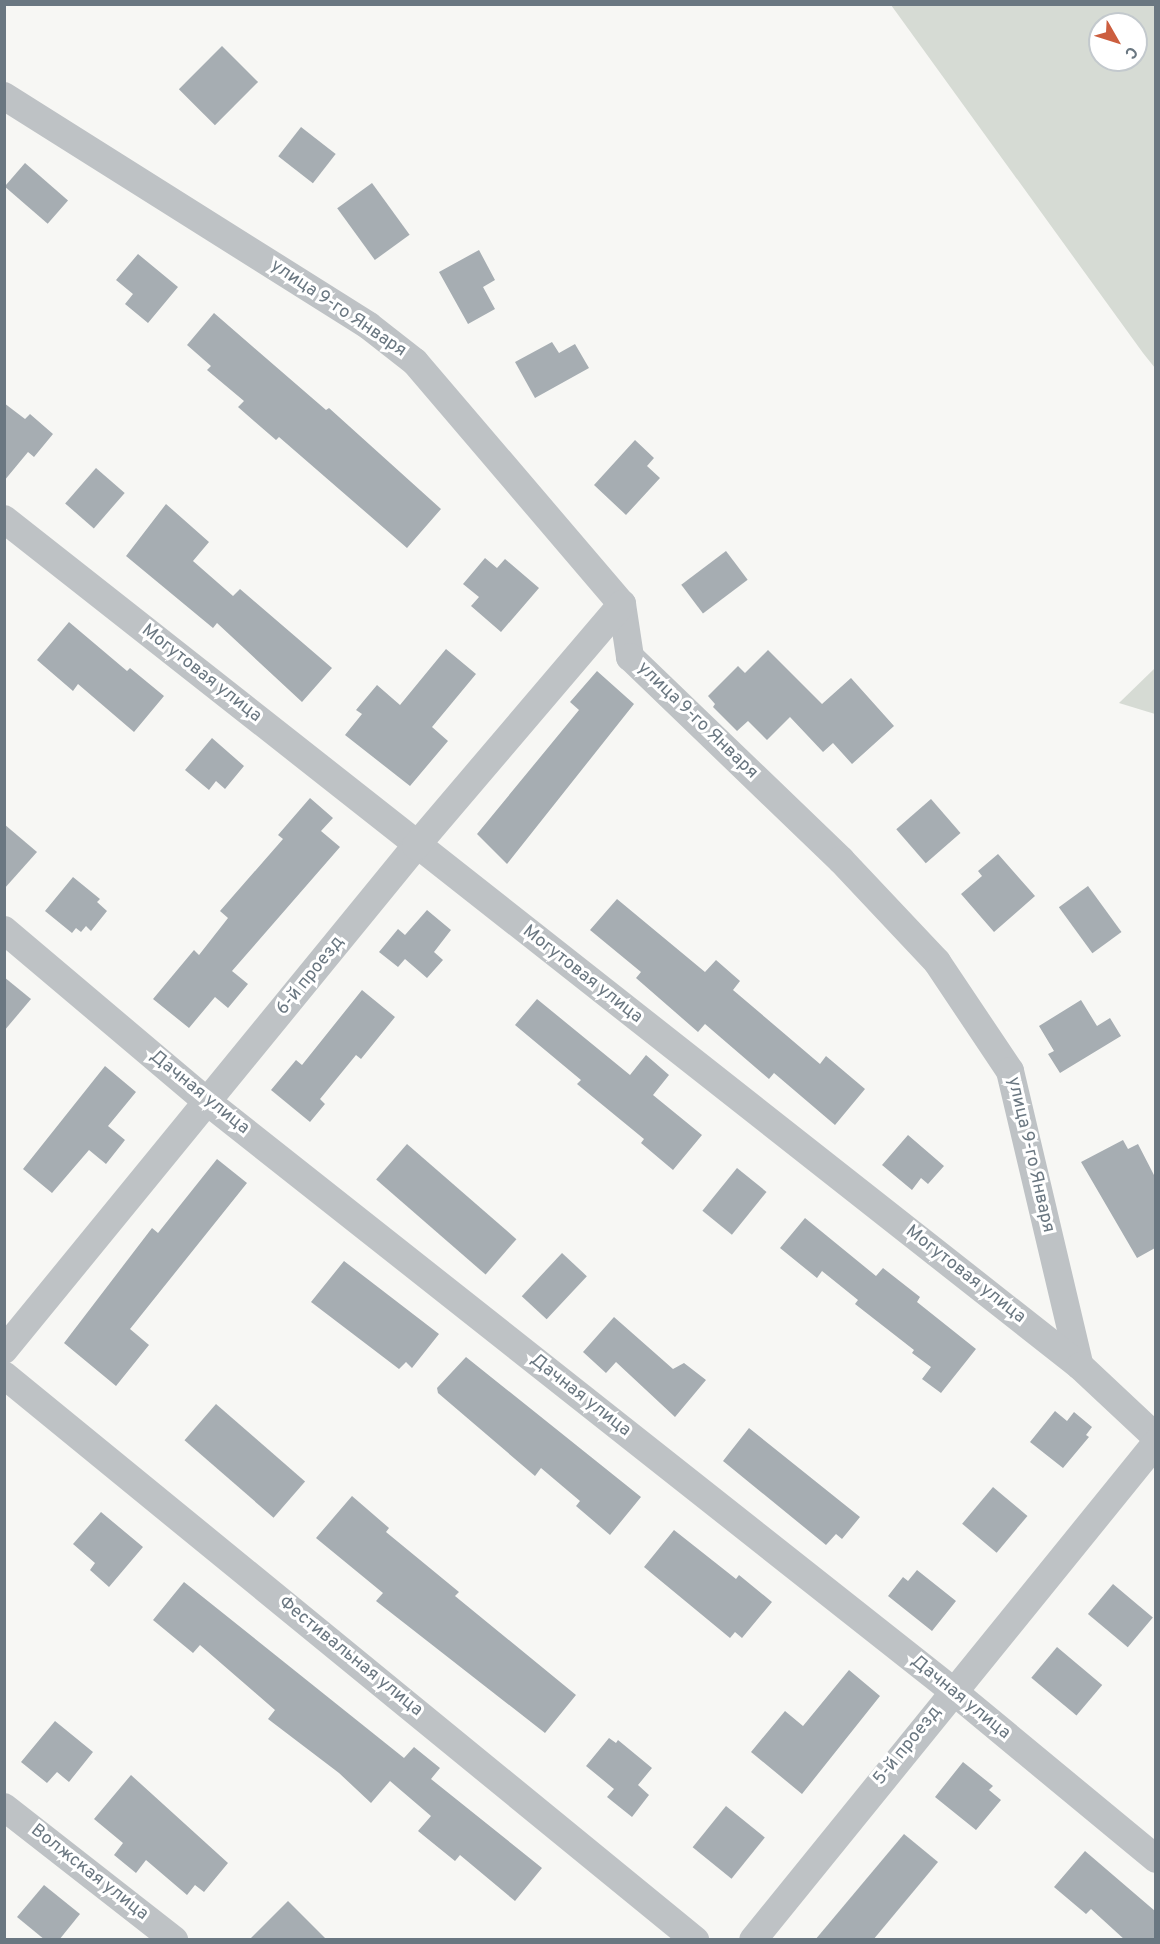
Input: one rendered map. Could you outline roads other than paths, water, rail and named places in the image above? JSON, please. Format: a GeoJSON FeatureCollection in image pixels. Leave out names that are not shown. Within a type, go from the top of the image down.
{"type":"FeatureCollection","features":[{"type":"Feature","properties":{"kind":"street","name":"улица 9-го Января"},"geometry":{"type":"LineString","coordinates":[[4,96],[369,326],[415,362],[622,604],[630,657],[841,860],[929,953],[1010,1071],[1080,1366]]}},
{"type":"Feature","properties":{"kind":"street","name":"Могутовая улица"},"geometry":{"type":"LineString","coordinates":[[4,519],[416,846],[1080,1366],[1155,1437]]}},
{"type":"Feature","properties":{"kind":"street","name":"6-й проезд"},"geometry":{"type":"LineString","coordinates":[[4,1350],[209,1103],[416,846],[622,604]]}},
{"type":"Feature","properties":{"kind":"street","name":"Дачная улица"},"geometry":{"type":"LineString","coordinates":[[4,930],[209,1103],[953,1691],[1155,1859]]}},
{"type":"Feature","properties":{"kind":"street","name":"Фестивальная улица"},"geometry":{"type":"LineString","coordinates":[[4,1375],[695,1940]]}},
{"type":"Feature","properties":{"kind":"street","name":"5-й проезд"},"geometry":{"type":"LineString","coordinates":[[753,1940],[1155,1443]]}},
{"type":"Feature","properties":{"kind":"street","name":"Волжская улица"},"geometry":{"type":"LineString","coordinates":[[4,1807],[174,1940]]}}]}
